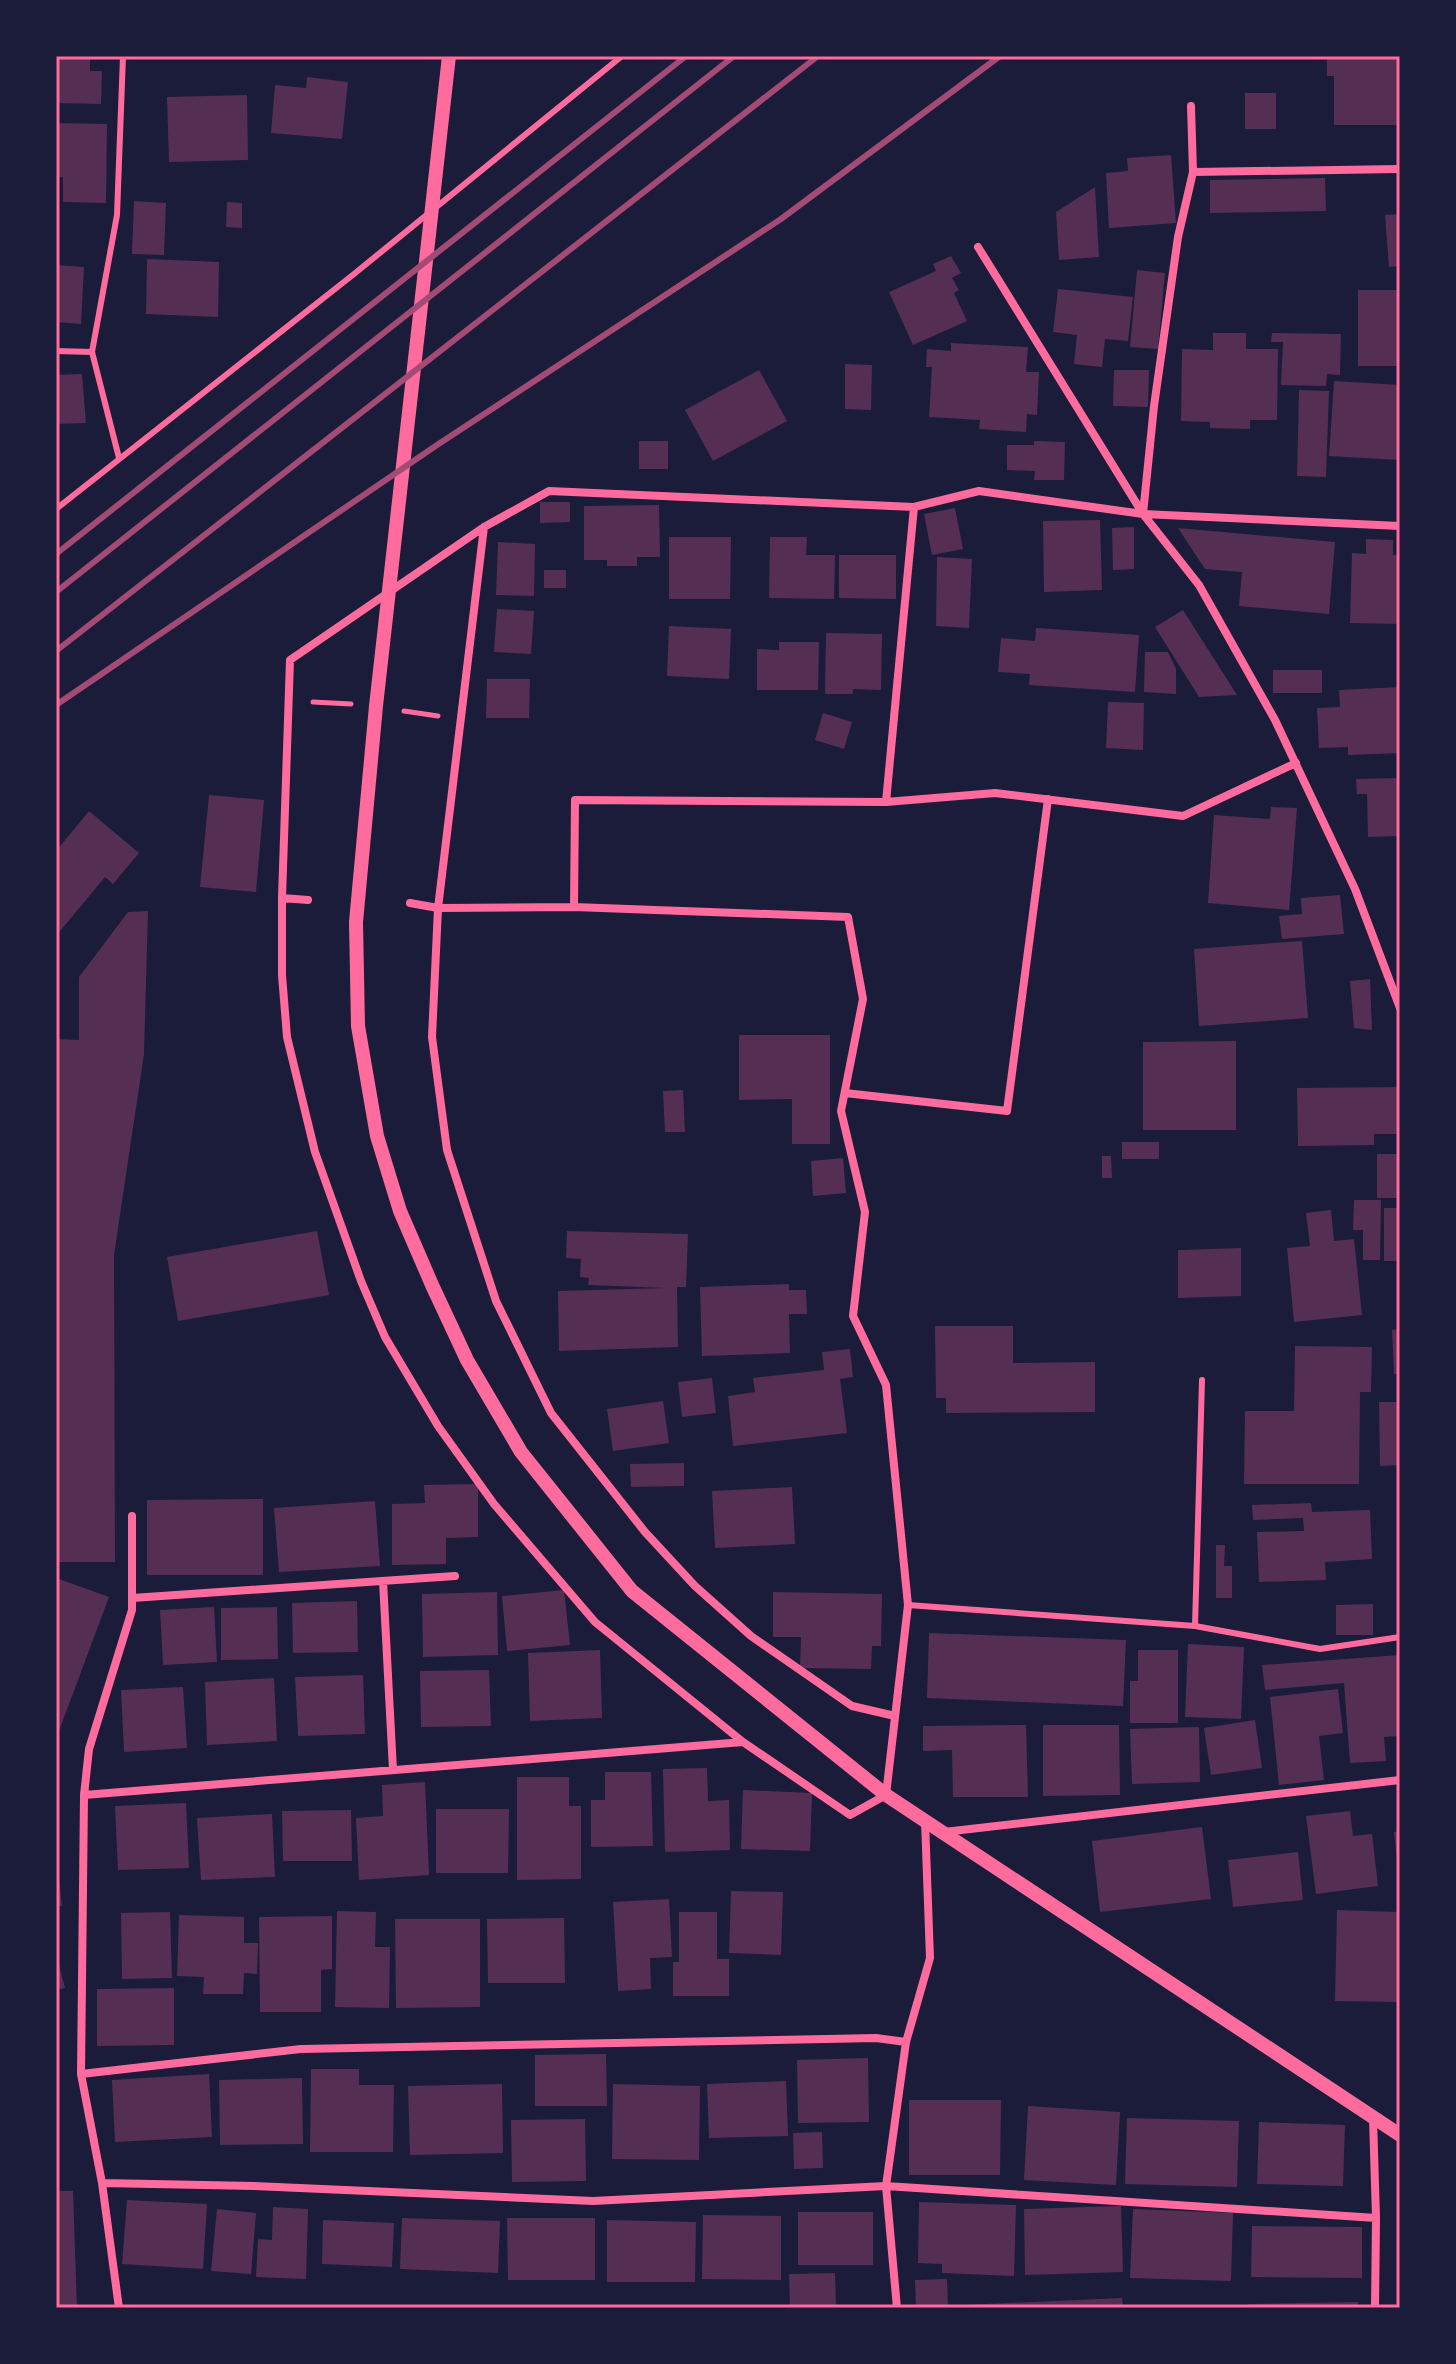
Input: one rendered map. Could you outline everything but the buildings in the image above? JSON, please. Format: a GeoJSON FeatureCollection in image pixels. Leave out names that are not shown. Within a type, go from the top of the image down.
{"type":"FeatureCollection","features":[{"type":"Feature","properties":{"kind":"street"},"geometry":{"type":"LineString","coordinates":[[449,56],[378,686],[356,922],[358,1026],[377,1136],[400,1211],[467,1360],[521,1452],[632,1591],[886,1795],[1400,2135]]}},
{"type":"Feature","properties":{"kind":"street"},"geometry":{"type":"LineString","coordinates":[[1143,514],[1154,406],[1178,237],[1193,172],[1191,106]]}},
{"type":"Feature","properties":{"kind":"street"},"geometry":{"type":"LineString","coordinates":[[1193,172],[1400,169]]}},
{"type":"Feature","properties":{"kind":"street"},"geometry":{"type":"LineString","coordinates":[[978,247],[1143,514],[1199,585],[1275,720],[1355,889],[1400,1008]]}},
{"type":"Feature","properties":{"kind":"street"},"geometry":{"type":"LineString","coordinates":[[886,1795],[850,1815],[743,1742],[595,1622],[494,1504],[438,1426],[385,1337],[361,1281],[315,1152],[287,1037],[282,975],[282,898],[290,660],[484,527],[549,491],[914,507],[979,491],[1143,514],[1400,526]]}},
{"type":"Feature","properties":{"kind":"street"},"geometry":{"type":"LineString","coordinates":[[886,802],[914,507]]}},
{"type":"Feature","properties":{"kind":"street"},"geometry":{"type":"LineString","coordinates":[[484,527],[438,908],[432,1037],[447,1150],[496,1301],[551,1413],[645,1532],[695,1586],[751,1636],[852,1706],[895,1716]]}},
{"type":"Feature","properties":{"kind":"street"},"geometry":{"type":"LineString","coordinates":[[574,907],[575,800],[886,802],[995,793],[1183,816],[1296,763]]}},
{"type":"Feature","properties":{"kind":"street"},"geometry":{"type":"LineString","coordinates":[[845,1093],[1007,1111],[1048,799]]}},
{"type":"Feature","properties":{"kind":"street"},"geometry":{"type":"LineString","coordinates":[[282,898],[308,900]]}},
{"type":"Feature","properties":{"kind":"street"},"geometry":{"type":"LineString","coordinates":[[410,903],[438,908],[574,907],[848,917],[863,999],[841,1111],[865,1212],[853,1316],[886,1385],[908,1605],[886,1795]]}},
{"type":"Feature","properties":{"kind":"street"},"geometry":{"type":"LineString","coordinates":[[119,2308],[102,2183],[81,2074],[84,1795],[89,1749],[132,1610],[132,1516]]}},
{"type":"Feature","properties":{"kind":"street"},"geometry":{"type":"LineString","coordinates":[[132,1598],[455,1576]]}},
{"type":"Feature","properties":{"kind":"street"},"geometry":{"type":"LineString","coordinates":[[383,1581],[393,1770]]}},
{"type":"Feature","properties":{"kind":"street"},"geometry":{"type":"LineString","coordinates":[[84,1795],[743,1742]]}},
{"type":"Feature","properties":{"kind":"street"},"geometry":{"type":"LineString","coordinates":[[943,1832],[1400,1780]]}},
{"type":"Feature","properties":{"kind":"street"},"geometry":{"type":"LineString","coordinates":[[897,2308],[886,2186],[906,2042],[930,1958],[925,1820]]}},
{"type":"Feature","properties":{"kind":"street"},"geometry":{"type":"LineString","coordinates":[[81,2074],[301,2049],[876,2038],[906,2042]]}},
{"type":"Feature","properties":{"kind":"street"},"geometry":{"type":"LineString","coordinates":[[1373,2117],[1375,2308]]}},
{"type":"Feature","properties":{"kind":"street"},"geometry":{"type":"LineString","coordinates":[[102,2183],[254,2186],[593,2201],[886,2186],[1376,2218]]}},
{"type":"Feature","properties":{"kind":"lane"},"geometry":{"type":"LineString","coordinates":[[119,458],[92,352],[117,215],[123,56]]}},
{"type":"Feature","properties":{"kind":"lane"},"geometry":{"type":"LineString","coordinates":[[56,509],[354,274],[622,56]]}},
{"type":"Feature","properties":{"kind":"lane"},"geometry":{"type":"LineString","coordinates":[[56,351],[92,352]]}},
{"type":"Feature","properties":{"kind":"lane"},"geometry":{"type":"LineString","coordinates":[[1195,1626],[1202,1380]]}},
{"type":"Feature","properties":{"kind":"lane"},"geometry":{"type":"LineString","coordinates":[[908,1605],[1195,1626],[1320,1649],[1400,1637]]}},
{"type":"Feature","properties":{"kind":"path"},"geometry":{"type":"LineString","coordinates":[[302,701],[376,706],[448,718]]}},
{"type":"Feature","properties":{"kind":"railway"},"geometry":{"type":"LineString","coordinates":[[56,554],[686,56]]}},
{"type":"Feature","properties":{"kind":"railway"},"geometry":{"type":"LineString","coordinates":[[56,592],[734,56]]}},
{"type":"Feature","properties":{"kind":"railway"},"geometry":{"type":"LineString","coordinates":[[56,651],[818,56]]}},
{"type":"Feature","properties":{"kind":"railway"},"geometry":{"type":"LineString","coordinates":[[56,705],[437,445],[781,219],[1000,56]]}}]}
